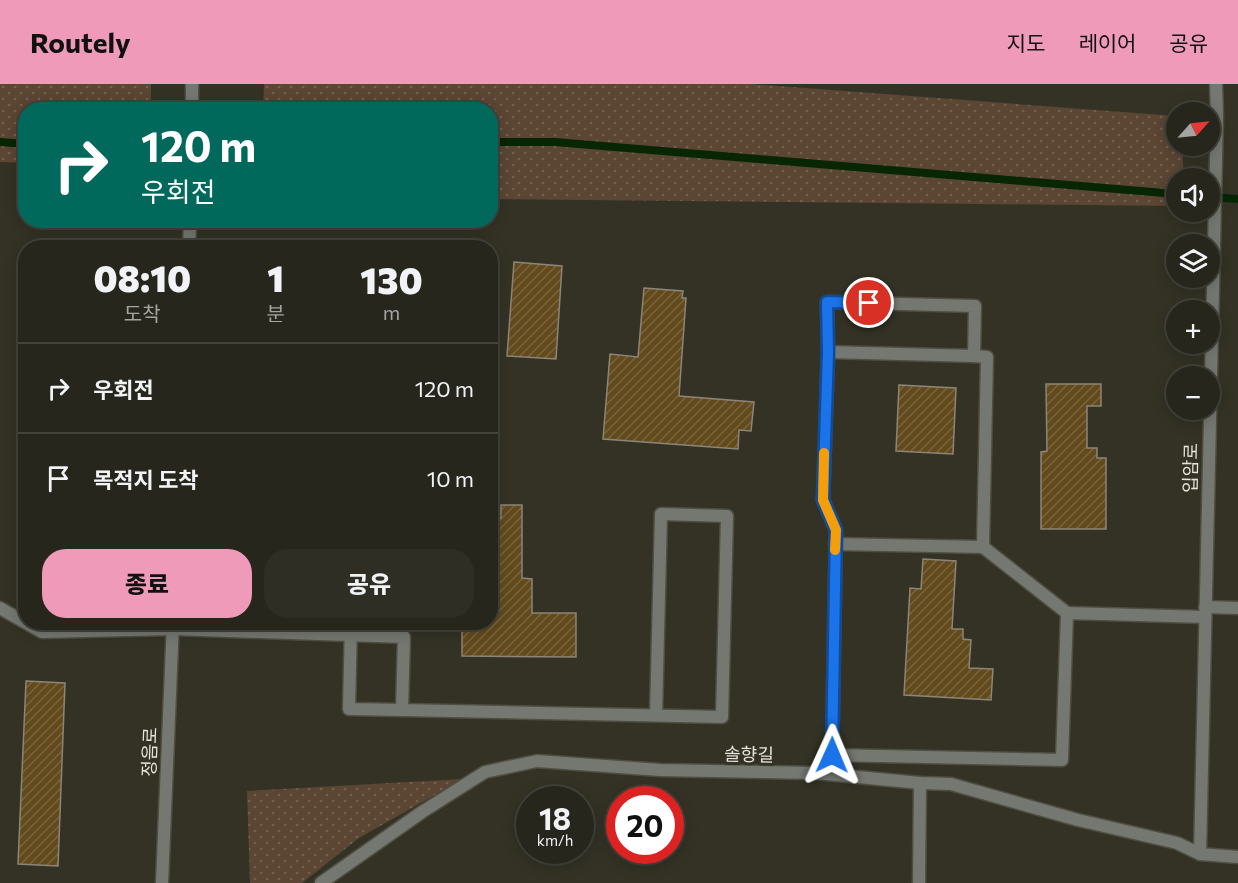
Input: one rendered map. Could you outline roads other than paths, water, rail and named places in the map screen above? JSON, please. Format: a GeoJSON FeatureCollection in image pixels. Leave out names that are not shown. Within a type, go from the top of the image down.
{"type":"FeatureCollection","features":[{"type":"Feature","properties":{"kind":"street"},"geometry":{"type":"LineString","coordinates":[[192,84],[192,102]]}},
{"type":"Feature","properties":{"kind":"street","name":"입암로"},"geometry":{"type":"LineString","coordinates":[[1200,854],[1216,84]]}},
{"type":"Feature","properties":{"kind":"street"},"geometry":{"type":"LineString","coordinates":[[974,356],[975,306],[827,302],[828,352],[823,500],[836,530],[832,755],[1062,760],[1067,613]]}},
{"type":"Feature","properties":{"kind":"street"},"geometry":{"type":"LineString","coordinates":[[828,352],[987,357],[983,547]]}},
{"type":"Feature","properties":{"kind":"street"},"geometry":{"type":"LineString","coordinates":[[351,630],[349,709],[722,717],[727,516],[662,513],[656,715]]}},
{"type":"Feature","properties":{"kind":"street"},"geometry":{"type":"LineString","coordinates":[[836,544],[983,547],[1067,613],[1205,612],[1238,608]]}},
{"type":"Feature","properties":{"kind":"street"},"geometry":{"type":"LineString","coordinates":[[0,608],[18,618]]}},
{"type":"Feature","properties":{"kind":"street"},"geometry":{"type":"LineString","coordinates":[[38,630],[42,632],[86,630]]}},
{"type":"Feature","properties":{"kind":"street","name":"정음로"},"geometry":{"type":"LineString","coordinates":[[162,883],[173,630]]}},
{"type":"Feature","properties":{"kind":"street"},"geometry":{"type":"LineString","coordinates":[[358,630],[404,637],[402,710]]}},
{"type":"Feature","properties":{"kind":"street","name":"솔향길"},"geometry":{"type":"LineString","coordinates":[[321,883],[422,812],[485,772],[537,761],[660,770],[816,773],[951,784],[1177,843],[1200,854],[1238,857]]}},
{"type":"Feature","properties":{"kind":"street"},"geometry":{"type":"LineString","coordinates":[[919,883],[920,783]]}},
{"type":"Feature","properties":{"kind":"waterway"},"geometry":{"type":"LineString","coordinates":[[0,142],[18,143]]}},
{"type":"Feature","properties":{"kind":"waterway"},"geometry":{"type":"LineString","coordinates":[[498,142],[555,142],[1166,193]]}},
{"type":"Feature","properties":{"kind":"waterway"},"geometry":{"type":"LineString","coordinates":[[1220,198],[1238,199]]}}]}
